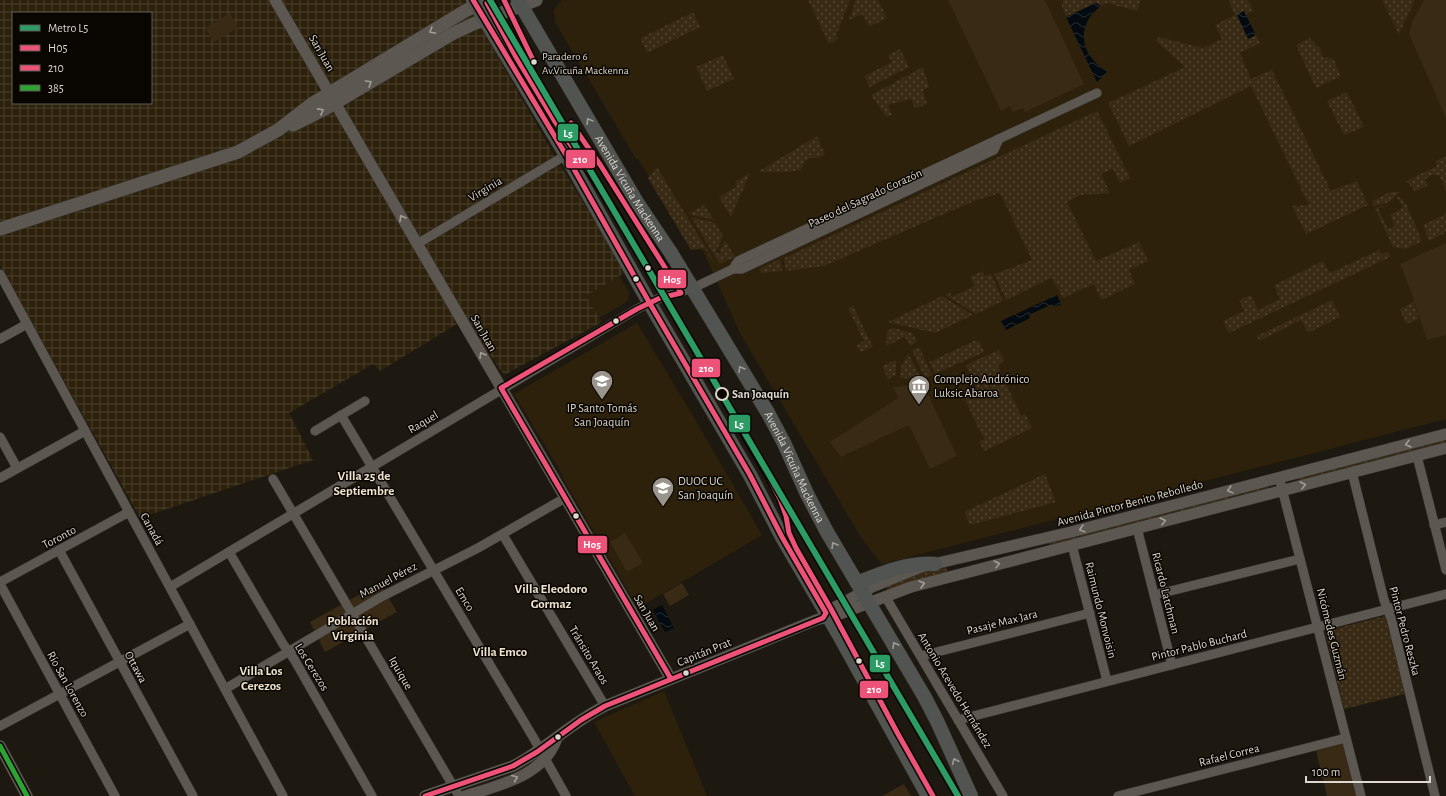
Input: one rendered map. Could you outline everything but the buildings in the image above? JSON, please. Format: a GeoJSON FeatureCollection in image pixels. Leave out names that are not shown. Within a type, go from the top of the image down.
{"type":"FeatureCollection","features":[{"type":"Feature","properties":{"kind":"main road"},"geometry":{"type":"LineString","coordinates":[[0,229],[227,157],[249,147],[280,129],[313,103],[333,98],[452,34],[484,19],[516,5],[536,0]]}},
{"type":"Feature","properties":{"kind":"main road"},"geometry":{"type":"LineString","coordinates":[[333,98],[479,2],[484,19],[566,155],[649,302],[750,475],[782,537],[928,796]]}},
{"type":"Feature","properties":{"kind":"main road","name":"Avenida Vicuña Mackenna"},"geometry":{"type":"LineString","coordinates":[[516,5],[638,204],[693,288],[770,418],[816,514],[931,709],[971,796]]}},
{"type":"Feature","properties":{"kind":"main road"},"geometry":{"type":"LineString","coordinates":[[863,592],[888,571],[910,565],[927,563],[935,564]]}},
{"type":"Feature","properties":{"kind":"street","name":"San Juan"},"geometry":{"type":"LineString","coordinates":[[276,0],[671,679]]}},
{"type":"Feature","properties":{"kind":"street","name":"Paseo del Sagrado Corazón"},"geometry":{"type":"LineString","coordinates":[[693,288],[733,269],[742,269],[994,150],[999,139],[1096,93]]}},
{"type":"Feature","properties":{"kind":"street","name":"Virginia"},"geometry":{"type":"LineString","coordinates":[[417,244],[566,155]]}},
{"type":"Feature","properties":{"kind":"street","name":"Canadá"},"geometry":{"type":"LineString","coordinates":[[0,274],[283,796]]}},
{"type":"Feature","properties":{"kind":"street","name":"Raquel"},"geometry":{"type":"LineString","coordinates":[[170,587],[501,388],[649,302],[693,288]]}},
{"type":"Feature","properties":{"kind":"street"},"geometry":{"type":"LineString","coordinates":[[0,339],[27,324]]}},
{"type":"Feature","properties":{"kind":"street"},"geometry":{"type":"LineString","coordinates":[[314,431],[365,401]]}},
{"type":"Feature","properties":{"kind":"street","name":"Emco"},"geometry":{"type":"LineString","coordinates":[[341,415],[434,570],[566,796]]}},
{"type":"Feature","properties":{"kind":"street"},"geometry":{"type":"LineString","coordinates":[[0,478],[85,431]]}},
{"type":"Feature","properties":{"kind":"street","name":"Avenida Pintor Benito Rebolledo"},"geometry":{"type":"LineString","coordinates":[[935,564],[1071,532],[1446,434]]}},
{"type":"Feature","properties":{"kind":"street"},"geometry":{"type":"LineString","coordinates":[[0,437],[17,468]]}},
{"type":"Feature","properties":{"kind":"street"},"geometry":{"type":"LineString","coordinates":[[826,616],[863,592],[885,596],[911,587],[959,574],[1446,448]]}},
{"type":"Feature","properties":{"kind":"street"},"geometry":{"type":"LineString","coordinates":[[1417,456],[1446,570]]}},
{"type":"Feature","properties":{"kind":"street","name":"Pintor Pedro Reszka"},"geometry":{"type":"LineString","coordinates":[[1352,472],[1435,796]]}},
{"type":"Feature","properties":{"kind":"street","name":"Nicómedes Guzmán"},"geometry":{"type":"LineString","coordinates":[[1279,478],[1361,796]]}},
{"type":"Feature","properties":{"kind":"street","name":"Iquique"},"geometry":{"type":"LineString","coordinates":[[273,479],[457,792]]}},
{"type":"Feature","properties":{"kind":"street","name":"Manuel Pérez"},"geometry":{"type":"LineString","coordinates":[[225,689],[391,591],[503,535],[565,498]]}},
{"type":"Feature","properties":{"kind":"street","name":"Toronto"},"geometry":{"type":"LineString","coordinates":[[0,583],[129,512]]}},
{"type":"Feature","properties":{"kind":"street"},"geometry":{"type":"LineString","coordinates":[[1434,525],[1446,522]]}},
{"type":"Feature","properties":{"kind":"street","name":"Ricardo Latchman"},"geometry":{"type":"LineString","coordinates":[[1137,528],[1172,665]]}},
{"type":"Feature","properties":{"kind":"street","name":"Tránsito Araos"},"geometry":{"type":"LineString","coordinates":[[503,535],[605,706]]}},
{"type":"Feature","properties":{"kind":"street","name":"Raimundo Monvoisin"},"geometry":{"type":"LineString","coordinates":[[1072,545],[1107,681]]}},
{"type":"Feature","properties":{"kind":"street","name":"Ottawa"},"geometry":{"type":"LineString","coordinates":[[59,550],[193,796]]}},
{"type":"Feature","properties":{"kind":"street","name":"Los Cerezos"},"geometry":{"type":"LineString","coordinates":[[229,552],[283,644],[294,659],[372,796]]}},
{"type":"Feature","properties":{"kind":"street"},"geometry":{"type":"LineString","coordinates":[[955,559],[959,574]]}},
{"type":"Feature","properties":{"kind":"street"},"geometry":{"type":"LineString","coordinates":[[1154,595],[1300,559]]}},
{"type":"Feature","properties":{"kind":"street","name":"Río San Lorenzo"},"geometry":{"type":"LineString","coordinates":[[0,583],[115,796]]}},
{"type":"Feature","properties":{"kind":"street","name":"Pintor Pablo Buchard"},"geometry":{"type":"LineString","coordinates":[[958,720],[1446,594]]}},
{"type":"Feature","properties":{"kind":"street","name":"Antonio Acevedo Hernández"},"geometry":{"type":"LineString","coordinates":[[885,596],[1003,796]]}},
{"type":"Feature","properties":{"kind":"street","name":"Pasaje Max Jara"},"geometry":{"type":"LineString","coordinates":[[921,656],[1090,612]]}},
{"type":"Feature","properties":{"kind":"street","name":"Capitán Prat"},"geometry":{"type":"LineString","coordinates":[[425,796],[457,792],[523,761],[557,738],[582,718],[605,706],[826,616]]}},
{"type":"Feature","properties":{"kind":"street"},"geometry":{"type":"LineString","coordinates":[[0,726],[190,624]]}},
{"type":"Feature","properties":{"kind":"street","name":"Capitán Prat"},"geometry":{"type":"LineString","coordinates":[[465,796],[493,792],[539,766],[554,747],[557,738]]}},
{"type":"Feature","properties":{"kind":"street","name":"Rafael Correa"},"geometry":{"type":"LineString","coordinates":[[1118,796],[1346,738]]}},
{"type":"Feature","properties":{"kind":"street"},"geometry":{"type":"LineString","coordinates":[[0,746],[27,796]]}},
{"type":"Feature","properties":{"kind":"shaded area"},"geometry":{"type":"Polygon","coordinates":[[[0,0],[465,0],[556,158],[626,272],[586,296],[602,322],[504,375],[465,319],[380,371],[373,364],[289,413],[313,460],[140,518],[0,265],[0,0]]]}},
{"type":"Feature","properties":{"kind":"shaded area"},"geometry":{"type":"Polygon","coordinates":[[[562,0],[1446,0],[1446,419],[882,564],[862,539],[741,335],[702,249],[691,250],[648,178],[649,177],[638,159],[636,159],[555,22],[554,11],[556,6],[562,0]]]}},
{"type":"Feature","properties":{"kind":"shaded area"},"geometry":{"type":"Polygon","coordinates":[[[808,0],[850,0],[836,36],[838,39],[829,44],[808,0]]]}},
{"type":"Feature","properties":{"kind":"shaded area"},"geometry":{"type":"Polygon","coordinates":[[[856,0],[878,0],[887,18],[869,27],[862,14],[849,20],[856,0]]]}},
{"type":"Feature","properties":{"kind":"shaded area"},"geometry":{"type":"Polygon","coordinates":[[[948,0],[1045,0],[1084,84],[1025,112],[1023,108],[1013,112],[1010,106],[1001,111],[948,0]]]}},
{"type":"Feature","properties":{"kind":"shaded area"},"geometry":{"type":"Polygon","coordinates":[[[1063,0],[1141,0],[1137,11],[1106,3],[1101,6],[1096,3],[1066,17],[1062,6],[1063,0]]]}},
{"type":"Feature","properties":{"kind":"shaded area"},"geometry":{"type":"Polygon","coordinates":[[[1228,0],[1248,0],[1253,11],[1246,14],[1260,43],[1240,53],[1251,79],[1272,70],[1331,191],[1357,181],[1368,205],[1306,234],[1292,206],[1309,205],[1251,86],[1129,146],[1108,103],[1185,67],[1156,41],[1159,37],[1203,48],[1222,39],[1215,25],[1235,15],[1228,0]]]}},
{"type":"Feature","properties":{"kind":"shaded area"},"geometry":{"type":"Polygon","coordinates":[[[1382,0],[1415,0],[1399,34],[1382,0]]]}},
{"type":"Feature","properties":{"kind":"shaded area"},"geometry":{"type":"Polygon","coordinates":[[[1424,0],[1446,0],[1446,118],[1409,34],[1412,22],[1424,0]]]}},
{"type":"Feature","properties":{"kind":"shaded area"},"geometry":{"type":"Polygon","coordinates":[[[693,12],[700,27],[647,53],[641,38],[693,12]]]}},
{"type":"Feature","properties":{"kind":"shaded area"},"geometry":{"type":"Polygon","coordinates":[[[230,13],[238,28],[214,42],[205,28],[230,13]]]}},
{"type":"Feature","properties":{"kind":"shaded area"},"geometry":{"type":"Polygon","coordinates":[[[1310,38],[1318,47],[1320,46],[1322,57],[1328,57],[1329,59],[1333,58],[1341,76],[1316,88],[1296,45],[1310,38]]]}},
{"type":"Feature","properties":{"kind":"shaded area"},"geometry":{"type":"Polygon","coordinates":[[[900,49],[909,67],[870,87],[864,76],[892,62],[888,55],[900,49]]]}},
{"type":"Feature","properties":{"kind":"shaded area"},"geometry":{"type":"Polygon","coordinates":[[[723,55],[734,79],[707,91],[696,67],[723,55]]]}},
{"type":"Feature","properties":{"kind":"shaded area"},"geometry":{"type":"Polygon","coordinates":[[[923,67],[929,87],[923,90],[927,104],[915,108],[911,99],[888,105],[892,115],[886,117],[871,95],[923,67]]]}},
{"type":"Feature","properties":{"kind":"shaded area"},"geometry":{"type":"Polygon","coordinates":[[[1347,92],[1364,127],[1344,135],[1327,101],[1347,92]]]}},
{"type":"Feature","properties":{"kind":"shaded area"},"geometry":{"type":"Polygon","coordinates":[[[1097,111],[1130,178],[1120,183],[1113,169],[1101,174],[1110,193],[1080,195],[1067,202],[1096,261],[1139,242],[1148,261],[1129,270],[1135,284],[1101,300],[1094,284],[1063,298],[1051,278],[1006,300],[994,274],[1032,260],[1000,193],[974,201],[824,266],[786,271],[784,258],[1097,111]]]}},
{"type":"Feature","properties":{"kind":"shaded area"},"geometry":{"type":"Polygon","coordinates":[[[817,136],[825,155],[819,158],[810,158],[801,170],[788,172],[758,172],[817,136]]]}},
{"type":"Feature","properties":{"kind":"shaded area"},"geometry":{"type":"Polygon","coordinates":[[[1446,156],[1446,191],[1439,175],[1429,175],[1430,177],[1425,179],[1428,185],[1415,191],[1406,181],[1437,166],[1435,161],[1446,156]]]}},
{"type":"Feature","properties":{"kind":"shaded area"},"geometry":{"type":"Polygon","coordinates":[[[657,167],[713,260],[711,260],[705,248],[691,250],[648,178],[657,167]]]}},
{"type":"Feature","properties":{"kind":"shaded area"},"geometry":{"type":"Polygon","coordinates":[[[750,173],[731,217],[719,197],[737,186],[735,182],[750,173]]]}},
{"type":"Feature","properties":{"kind":"shaded area"},"geometry":{"type":"Polygon","coordinates":[[[1390,192],[1400,192],[1389,202],[1374,206],[1372,201],[1390,192]]]}},
{"type":"Feature","properties":{"kind":"shaded area"},"geometry":{"type":"Polygon","coordinates":[[[1399,196],[1407,206],[1422,241],[1406,249],[1393,247],[1375,208],[1385,206],[1378,209],[1388,229],[1395,226],[1390,215],[1404,207],[1397,198],[1399,196]]]}},
{"type":"Feature","properties":{"kind":"shaded area"},"geometry":{"type":"Polygon","coordinates":[[[704,205],[714,220],[689,214],[704,205]]]}},
{"type":"Feature","properties":{"kind":"shaded area"},"geometry":{"type":"Polygon","coordinates":[[[1446,214],[1446,232],[1429,241],[1423,225],[1446,214]]]}},
{"type":"Feature","properties":{"kind":"shaded area"},"geometry":{"type":"Polygon","coordinates":[[[691,217],[715,223],[723,236],[716,252],[719,254],[725,240],[735,257],[720,264],[691,217]]]}},
{"type":"Feature","properties":{"kind":"shaded area"},"geometry":{"type":"Polygon","coordinates":[[[1446,243],[1446,335],[1427,340],[1412,294],[1400,264],[1446,243]]]}},
{"type":"Feature","properties":{"kind":"shaded area"},"geometry":{"type":"Polygon","coordinates":[[[1379,250],[1382,255],[1388,251],[1390,257],[1229,333],[1223,321],[1244,311],[1239,300],[1251,295],[1258,310],[1280,299],[1274,285],[1323,261],[1330,273],[1379,250]]]}},
{"type":"Feature","properties":{"kind":"shaded area"},"geometry":{"type":"Polygon","coordinates":[[[780,259],[782,271],[761,273],[759,269],[780,259]]]}},
{"type":"Feature","properties":{"kind":"shaded area"},"geometry":{"type":"Polygon","coordinates":[[[983,271],[984,276],[991,274],[1003,301],[976,314],[945,295],[950,293],[952,297],[975,286],[970,277],[983,271]]]}},
{"type":"Feature","properties":{"kind":"shaded area"},"geometry":{"type":"Polygon","coordinates":[[[619,276],[629,292],[629,298],[625,303],[599,318],[586,296],[619,276]]]}},
{"type":"Feature","properties":{"kind":"shaded area"},"geometry":{"type":"Polygon","coordinates":[[[942,296],[973,315],[935,333],[888,322],[942,296]]]}},
{"type":"Feature","properties":{"kind":"shaded area"},"geometry":{"type":"Polygon","coordinates":[[[1332,300],[1340,317],[1308,333],[1301,320],[1259,341],[1257,336],[1332,300]]]}},
{"type":"Feature","properties":{"kind":"shaded area"},"geometry":{"type":"Polygon","coordinates":[[[1414,302],[1419,319],[1406,324],[1400,309],[1414,302]]]}},
{"type":"Feature","properties":{"kind":"shaded area"},"geometry":{"type":"Polygon","coordinates":[[[853,306],[873,347],[860,352],[857,345],[864,341],[848,308],[853,306]]]}},
{"type":"Feature","properties":{"kind":"shaded area"},"geometry":{"type":"Polygon","coordinates":[[[637,323],[762,535],[638,608],[564,480],[561,472],[514,394],[637,323]]]}},
{"type":"Feature","properties":{"kind":"shaded area"},"geometry":{"type":"Polygon","coordinates":[[[893,328],[912,333],[917,342],[910,346],[905,337],[886,346],[887,331],[893,328]]]}},
{"type":"Feature","properties":{"kind":"shaded area"},"geometry":{"type":"Polygon","coordinates":[[[976,340],[977,342],[979,341],[984,352],[935,374],[929,362],[976,340]]]}},
{"type":"Feature","properties":{"kind":"shaded area"},"geometry":{"type":"Polygon","coordinates":[[[919,347],[932,375],[925,378],[912,350],[919,347]]]}},
{"type":"Feature","properties":{"kind":"shaded area"},"geometry":{"type":"Polygon","coordinates":[[[999,350],[1004,360],[998,366],[1021,416],[1025,414],[1032,428],[984,451],[979,441],[984,439],[965,400],[963,401],[961,397],[977,389],[966,365],[999,350]]]}},
{"type":"Feature","properties":{"kind":"shaded area"},"geometry":{"type":"Polygon","coordinates":[[[908,353],[921,379],[900,378],[901,367],[908,353]]]}},
{"type":"Feature","properties":{"kind":"shaded area"},"geometry":{"type":"Polygon","coordinates":[[[896,360],[896,375],[888,379],[882,366],[896,360]]]}},
{"type":"Feature","properties":{"kind":"shaded area"},"geometry":{"type":"Polygon","coordinates":[[[923,384],[957,456],[930,469],[909,425],[841,457],[830,442],[898,398],[893,387],[923,384]]]}},
{"type":"Feature","properties":{"kind":"shaded area"},"geometry":{"type":"Polygon","coordinates":[[[1446,440],[1446,444],[1300,482],[1298,478],[1446,440]]]}},
{"type":"Feature","properties":{"kind":"shaded area"},"geometry":{"type":"Polygon","coordinates":[[[1045,474],[1056,502],[970,525],[964,512],[1045,474]]]}},
{"type":"Feature","properties":{"kind":"shaded area"},"geometry":{"type":"Polygon","coordinates":[[[1268,486],[1270,492],[1050,548],[1049,543],[1268,486]]]}},
{"type":"Feature","properties":{"kind":"shaded area"},"geometry":{"type":"Polygon","coordinates":[[[625,533],[643,563],[627,572],[610,542],[625,533]]]}},
{"type":"Feature","properties":{"kind":"shaded area"},"geometry":{"type":"Polygon","coordinates":[[[946,564],[947,573],[887,590],[885,585],[946,564]]]}},
{"type":"Feature","properties":{"kind":"shaded area"},"geometry":{"type":"Polygon","coordinates":[[[380,583],[397,612],[325,652],[310,622],[380,583]]]}},
{"type":"Feature","properties":{"kind":"shaded area"},"geometry":{"type":"Polygon","coordinates":[[[682,583],[689,595],[670,606],[663,594],[682,583]]]}},
{"type":"Feature","properties":{"kind":"shaded area"},"geometry":{"type":"Polygon","coordinates":[[[1385,616],[1405,694],[1344,709],[1325,631],[1385,616]]]}},
{"type":"Feature","properties":{"kind":"shaded area"},"geometry":{"type":"Polygon","coordinates":[[[664,691],[707,796],[635,796],[594,722],[664,691]]]}},
{"type":"Feature","properties":{"kind":"shaded area"},"geometry":{"type":"Polygon","coordinates":[[[1341,744],[1345,745],[1358,796],[1327,796],[1316,751],[1341,744]]]}},
{"type":"Feature","properties":{"kind":"shaded area"},"geometry":{"type":"Polygon","coordinates":[[[904,784],[911,796],[882,796],[904,784]]]}},
{"type":"Feature","properties":{"kind":"water"},"geometry":{"type":"Polygon","coordinates":[[[1096,3],[1101,6],[1089,18],[1084,32],[1084,40],[1090,55],[1098,65],[1107,72],[1097,82],[1066,17],[1096,3]]]}},
{"type":"Feature","properties":{"kind":"water"},"geometry":{"type":"Polygon","coordinates":[[[1244,11],[1256,35],[1248,39],[1237,15],[1244,11]]]}},
{"type":"Feature","properties":{"kind":"water"},"geometry":{"type":"Polygon","coordinates":[[[1057,295],[1061,304],[1054,307],[1052,304],[1029,315],[1030,318],[1006,330],[1001,321],[1057,295]]]}},
{"type":"Feature","properties":{"kind":"water"},"geometry":{"type":"Polygon","coordinates":[[[662,605],[674,628],[665,632],[653,610],[662,605]]]}},
{"type":"Feature","properties":{"kind":"metro line","name":"L5"},"geometry":{"type":"LineString","coordinates":[[490,0],[958,796]]}},
{"type":"Feature","properties":{"kind":"transit line","name":"H05"},"geometry":{"type":"LineString","coordinates":[[425,796],[513,766],[537,752],[581,720],[605,706],[823,618],[826,613],[782,537],[750,475],[649,302],[566,155],[473,0]]}},
{"type":"Feature","properties":{"kind":"transit line","name":"H05"},"geometry":{"type":"LineString","coordinates":[[504,0],[534,62]]}},
{"type":"Feature","properties":{"kind":"transit line","name":"210"},"geometry":{"type":"LineString","coordinates":[[487,3],[516,57],[554,120],[616,212],[769,478],[780,499],[786,516],[789,533],[796,548],[933,796]]}},
{"type":"Feature","properties":{"kind":"transit line","name":"H05"},"geometry":{"type":"LineString","coordinates":[[571,123],[601,166],[681,293],[660,298],[637,309],[501,388],[671,679]]}},
{"type":"Feature","properties":{"kind":"transit line","name":"385"},"geometry":{"type":"LineString","coordinates":[[0,746],[27,796]]}},
{"type":"Feature","properties":{"kind":"place","name":"Paradero 6 Av.Vicuña Mackenna"},"geometry":{"type":"Point","coordinates":[534,62]}},
{"type":"Feature","properties":{"kind":"place","name":"San Joaquín"},"geometry":{"type":"Point","coordinates":[722,394]}},
{"type":"Feature","properties":{"kind":"place","name":"IP Santo Tomás San Joaquín"},"geometry":{"type":"Point","coordinates":[602,400]}},
{"type":"Feature","properties":{"kind":"place","name":"Complejo Andrónico Luksic Abaroa"},"geometry":{"type":"Point","coordinates":[919,406]}},
{"type":"Feature","properties":{"kind":"place","name":"DUOC UC San Joaquín"},"geometry":{"type":"Point","coordinates":[663,508]}},
{"type":"Feature","properties":{"kind":"district","name":"Villa 25 de Septiembre"},"geometry":{"type":"Point","coordinates":[364,482]}},
{"type":"Feature","properties":{"kind":"district","name":"Villa Eleodoro Gormaz"},"geometry":{"type":"Point","coordinates":[551,596]}},
{"type":"Feature","properties":{"kind":"district","name":"Población Virginia"},"geometry":{"type":"Point","coordinates":[353,628]}},
{"type":"Feature","properties":{"kind":"district","name":"Villa Emco"},"geometry":{"type":"Point","coordinates":[500,651]}},
{"type":"Feature","properties":{"kind":"district","name":"Villa Los Cerezos"},"geometry":{"type":"Point","coordinates":[261,678]}}]}
